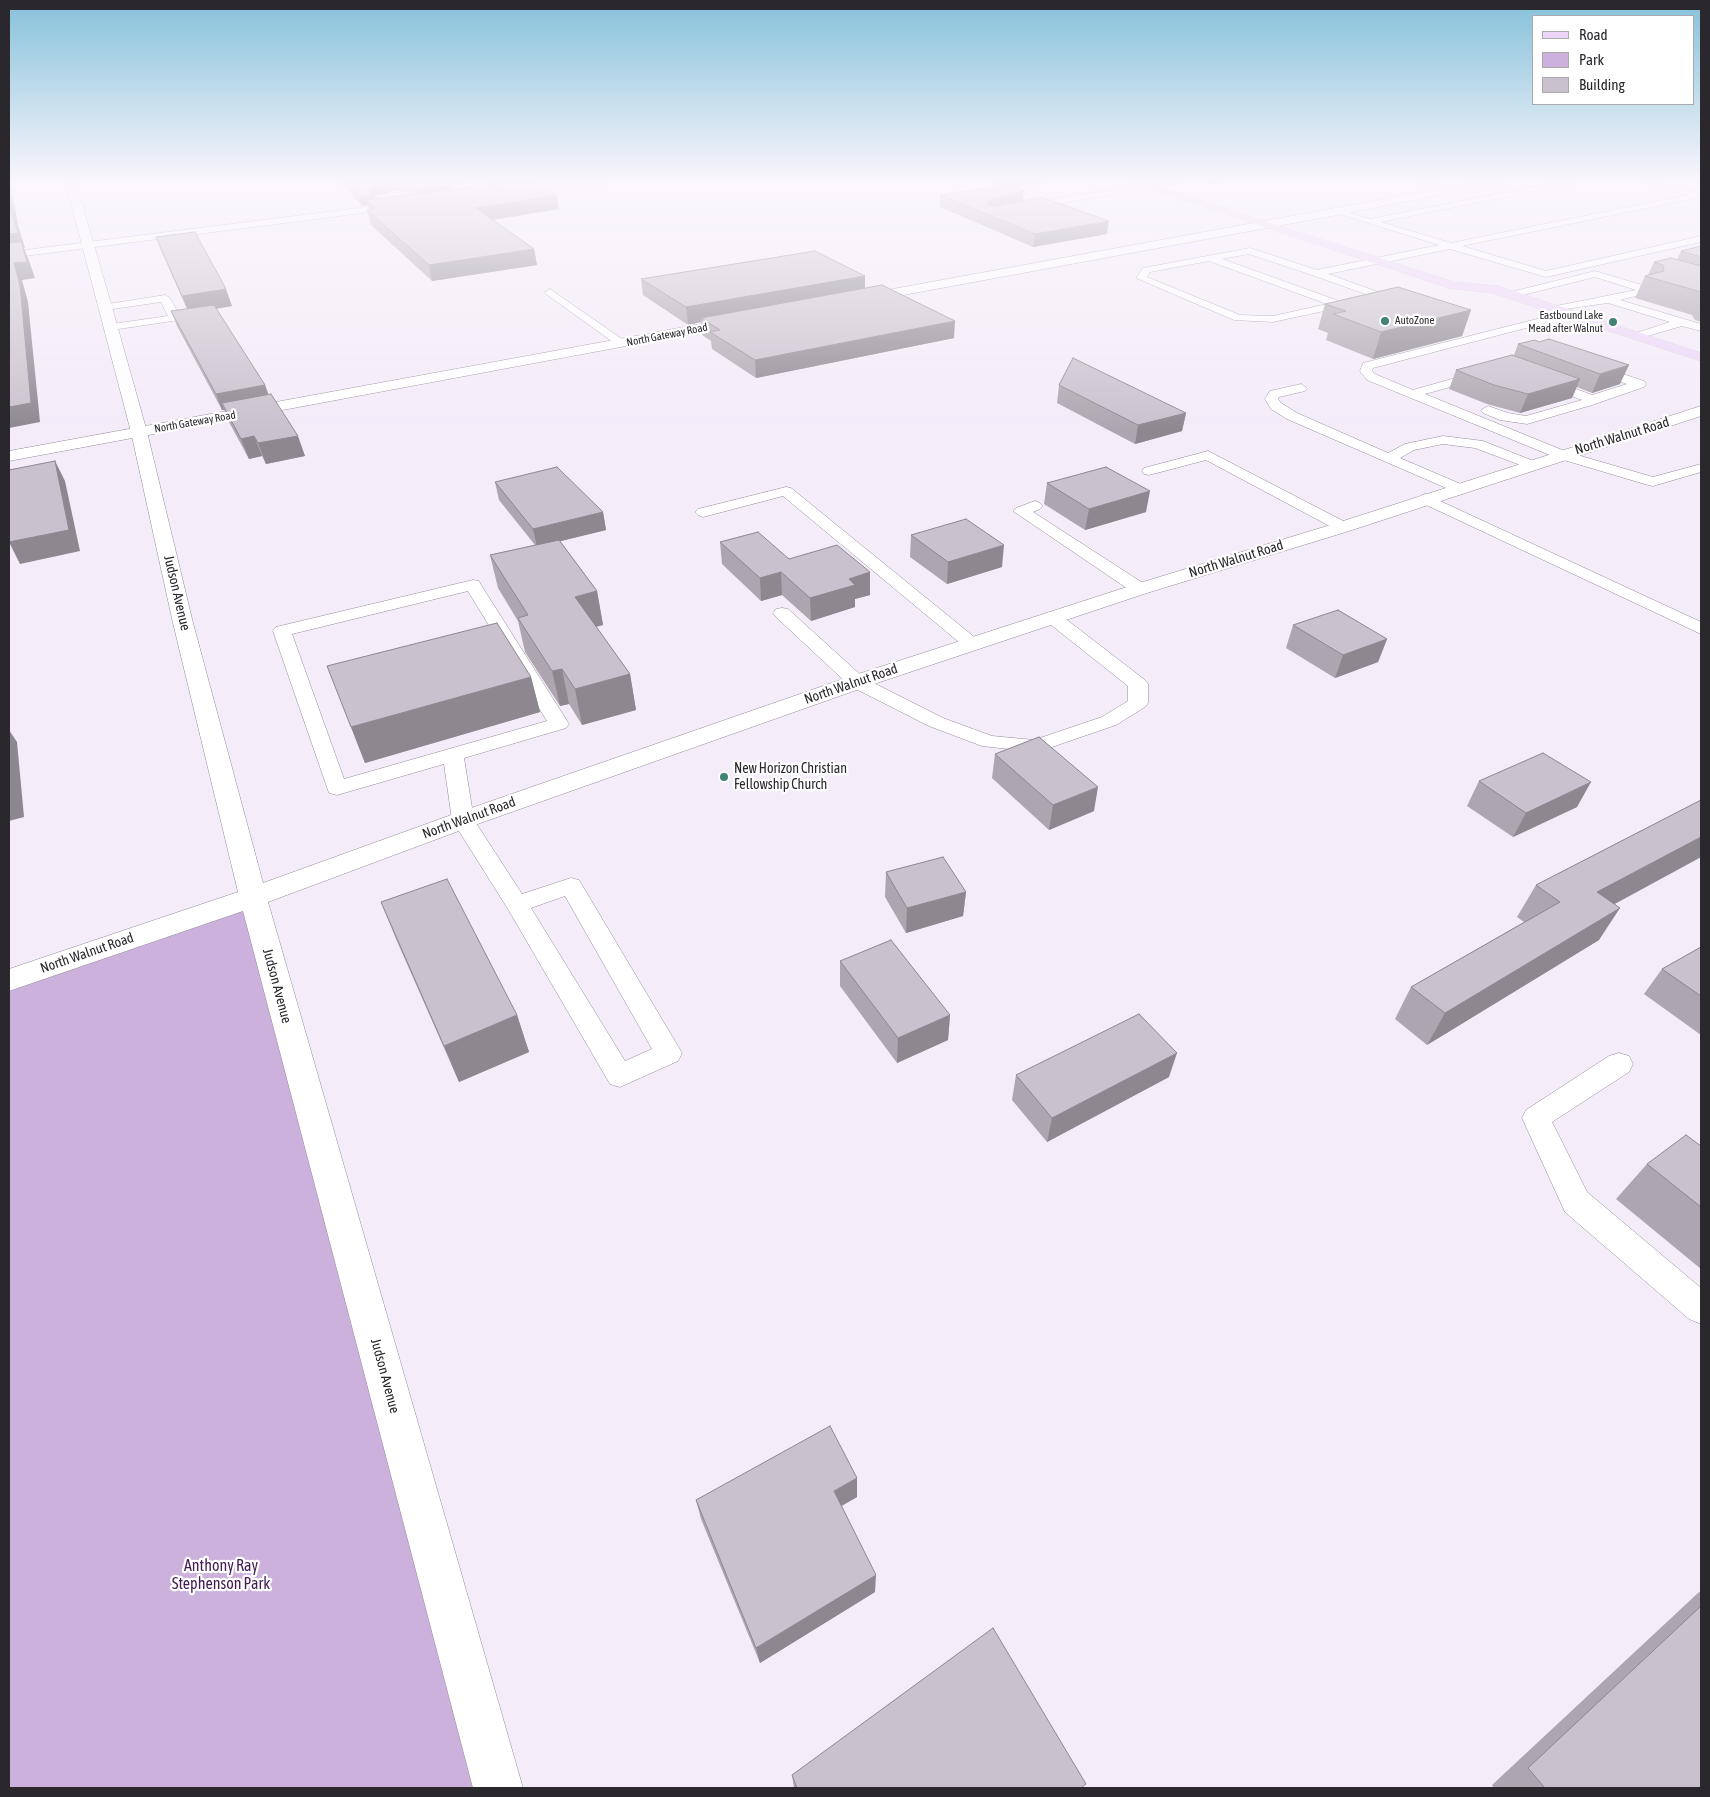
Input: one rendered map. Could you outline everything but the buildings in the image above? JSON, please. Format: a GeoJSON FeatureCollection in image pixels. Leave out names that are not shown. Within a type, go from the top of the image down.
{"type":"FeatureCollection","features":[{"type":"Feature","properties":{"kind":"main road"},"geometry":{"type":"LineString","coordinates":[[1387,264],[1453,285],[1494,289],[1701,357]]}},
{"type":"Feature","properties":{"kind":"main road"},"geometry":{"type":"LineString","coordinates":[[1453,285],[1480,301]]}},
{"type":"Feature","properties":{"kind":"main road"},"geometry":{"type":"LineString","coordinates":[[1515,312],[1546,323]]}},
{"type":"Feature","properties":{"kind":"street","name":"Judson Avenue"},"geometry":{"type":"LineString","coordinates":[[94,264],[139,432],[183,622],[253,897],[498,1788]]}},
{"type":"Feature","properties":{"kind":"street"},"geometry":{"type":"LineString","coordinates":[[848,301],[1049,264]]}},
{"type":"Feature","properties":{"kind":"street","name":"North Gateway Road"},"geometry":{"type":"LineString","coordinates":[[9,456],[754,319]]}},
{"type":"Feature","properties":{"kind":"street","name":"North Walnut Road"},"geometry":{"type":"LineString","coordinates":[[9,980],[253,897],[463,820],[857,682],[1052,617],[1701,411]]}},
{"type":"Feature","properties":{"kind":"lane"},"geometry":{"type":"LineString","coordinates":[[1179,264],[1147,270],[1141,278],[1238,318],[1273,319],[1380,296],[1283,264]]}},
{"type":"Feature","properties":{"kind":"lane"},"geometry":{"type":"LineString","coordinates":[[1202,264],[1206,269],[1173,276],[1173,282],[1243,310],[1274,307]]}},
{"type":"Feature","properties":{"kind":"lane"},"geometry":{"type":"LineString","coordinates":[[1228,264],[1298,288],[1339,305]]}},
{"type":"Feature","properties":{"kind":"lane"},"geometry":{"type":"LineString","coordinates":[[1310,273],[1362,264]]}},
{"type":"Feature","properties":{"kind":"lane"},"geometry":{"type":"LineString","coordinates":[[1511,264],[1546,274],[1565,272],[1599,264]]}},
{"type":"Feature","properties":{"kind":"lane"},"geometry":{"type":"LineString","coordinates":[[1510,295],[1595,274],[1648,290],[1608,300],[1555,309]]}},
{"type":"Feature","properties":{"kind":"lane"},"geometry":{"type":"LineString","coordinates":[[550,292],[621,343]]}},
{"type":"Feature","properties":{"kind":"lane"},"geometry":{"type":"LineString","coordinates":[[165,298],[175,318],[109,317],[165,298]]}},
{"type":"Feature","properties":{"kind":"lane"},"geometry":{"type":"LineString","coordinates":[[1299,302],[1307,300],[1339,305]]}},
{"type":"Feature","properties":{"kind":"lane"},"geometry":{"type":"LineString","coordinates":[[1608,300],[1701,328]]}},
{"type":"Feature","properties":{"kind":"lane"},"geometry":{"type":"LineString","coordinates":[[1637,336],[1682,322]]}},
{"type":"Feature","properties":{"kind":"lane"},"geometry":{"type":"LineString","coordinates":[[1546,323],[1367,366],[1366,371],[1372,378],[1562,455],[1653,482],[1701,468]]}},
{"type":"Feature","properties":{"kind":"lane"},"geometry":{"type":"LineString","coordinates":[[1477,328],[1512,340]]}},
{"type":"Feature","properties":{"kind":"lane"},"geometry":{"type":"LineString","coordinates":[[1432,388],[1505,417],[1527,420],[1640,384],[1601,374],[1582,364]]}},
{"type":"Feature","properties":{"kind":"lane"},"geometry":{"type":"LineString","coordinates":[[1412,394],[1497,370]]}},
{"type":"Feature","properties":{"kind":"lane"},"geometry":{"type":"LineString","coordinates":[[1536,374],[1563,384],[1592,399]]}},
{"type":"Feature","properties":{"kind":"lane"},"geometry":{"type":"LineString","coordinates":[[1301,388],[1275,394],[1272,399],[1276,406],[1292,416],[1458,488]]}},
{"type":"Feature","properties":{"kind":"lane"},"geometry":{"type":"LineString","coordinates":[[1388,458],[1410,447],[1443,440],[1478,444],[1531,465]]}},
{"type":"Feature","properties":{"kind":"lane"},"geometry":{"type":"LineString","coordinates":[[1149,471],[1208,454],[1343,526]]}},
{"type":"Feature","properties":{"kind":"lane"},"geometry":{"type":"LineString","coordinates":[[703,512],[786,491],[972,644]]}},
{"type":"Feature","properties":{"kind":"lane"},"geometry":{"type":"LineString","coordinates":[[1425,499],[1701,629]]}},
{"type":"Feature","properties":{"kind":"lane"},"geometry":{"type":"LineString","coordinates":[[1035,506],[1021,511],[1140,589]]}},
{"type":"Feature","properties":{"kind":"lane"},"geometry":{"type":"LineString","coordinates":[[474,584],[559,724],[453,755],[337,788],[282,631],[474,584]]}},
{"type":"Feature","properties":{"kind":"lane"},"geometry":{"type":"LineString","coordinates":[[782,613],[857,682],[936,722],[989,742],[1036,746],[1109,721],[1138,703],[1138,684],[1052,617]]}},
{"type":"Feature","properties":{"kind":"lane"},"geometry":{"type":"LineString","coordinates":[[453,755],[463,820],[517,904],[620,1076],[668,1053],[571,886],[517,904]]}},
{"type":"Feature","properties":{"kind":"lane"},"geometry":{"type":"LineString","coordinates":[[1619,1064],[1536,1118],[1576,1202],[1701,1308]]}},
{"type":"Feature","properties":{"kind":"green space","name":"Anthony Ray Stephenson Park"},"geometry":{"type":"Polygon","coordinates":[[[253,897],[501,1788],[9,1788],[9,980],[253,897]]]}},
{"type":"Feature","properties":{"kind":"place","name":"AutoZone"},"geometry":{"type":"Point","coordinates":[1385,321]}},
{"type":"Feature","properties":{"kind":"place","name":"Eastbound Lake Mead after Walnut"},"geometry":{"type":"Point","coordinates":[1613,322]}},
{"type":"Feature","properties":{"kind":"place","name":"New Horizon Christian Fellowship Church"},"geometry":{"type":"Point","coordinates":[724,777]}}]}
